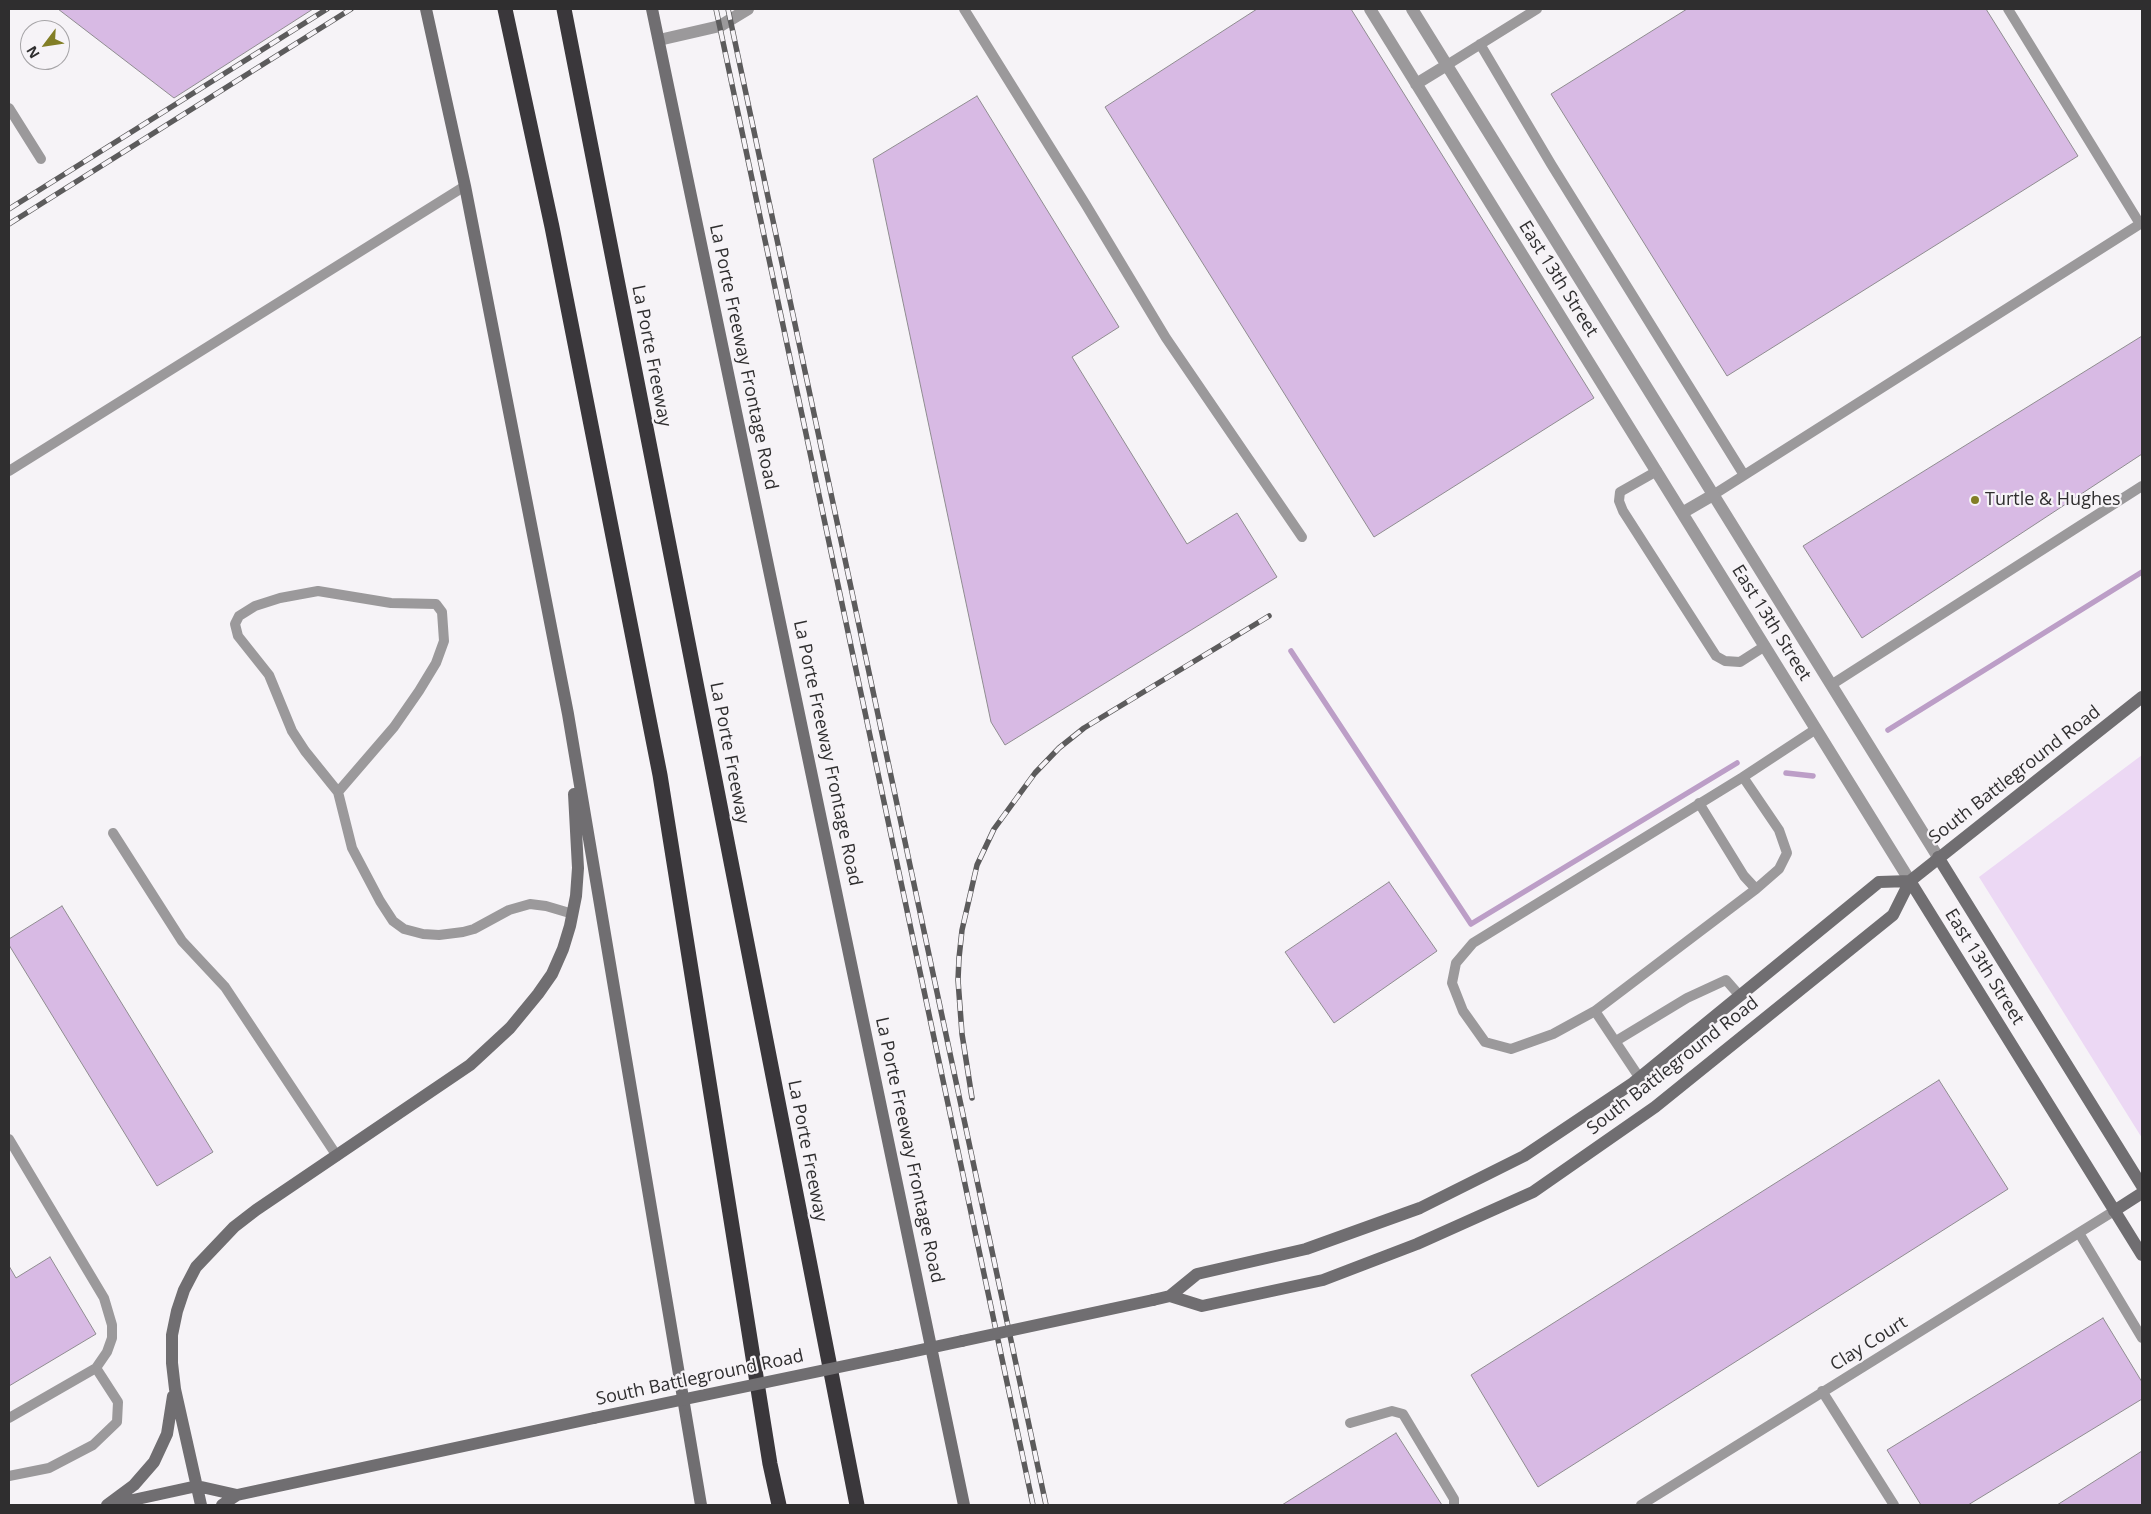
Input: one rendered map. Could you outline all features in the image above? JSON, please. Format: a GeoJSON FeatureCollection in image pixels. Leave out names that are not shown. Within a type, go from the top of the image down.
{"type":"FeatureCollection","features":[{"type":"Feature","properties":{"kind":"highway"},"geometry":{"type":"LineString","coordinates":[[505,9],[554,237],[660,775],[770,1464],[779,1505]]}},
{"type":"Feature","properties":{"kind":"highway","name":"La Porte Freeway"},"geometry":{"type":"LineString","coordinates":[[564,9],[858,1505]]}},
{"type":"Feature","properties":{"kind":"main road"},"geometry":{"type":"LineString","coordinates":[[426,9],[465,186],[568,714],[701,1505]]}},
{"type":"Feature","properties":{"kind":"main road","name":"La Porte Freeway Frontage Road"},"geometry":{"type":"LineString","coordinates":[[652,9],[964,1505]]}},
{"type":"Feature","properties":{"kind":"main road","name":"South Battleground Road"},"geometry":{"type":"LineString","coordinates":[[1170,1296],[1202,1306],[1323,1280],[1417,1244],[1533,1192],[1655,1107],[1893,915],[1910,881],[1938,857],[2142,698]]}},
{"type":"Feature","properties":{"kind":"main road"},"geometry":{"type":"LineString","coordinates":[[201,1505],[175,1389],[172,1363],[172,1335],[184,1290],[196,1267],[234,1227],[256,1210],[470,1065],[510,1028],[552,974],[563,949],[572,914],[578,868],[568,714]]}},
{"type":"Feature","properties":{"kind":"main road","name":"East 13th Street"},"geometry":{"type":"LineString","coordinates":[[1938,857],[2142,1186]]}},
{"type":"Feature","properties":{"kind":"main road","name":"South Battleground Road"},"geometry":{"type":"LineString","coordinates":[[222,1505],[237,1495],[1170,1296],[1197,1274],[1306,1249],[1420,1208],[1524,1156],[1639,1077],[1879,882],[1910,881]]}},
{"type":"Feature","properties":{"kind":"main road","name":"East 13th Street"},"geometry":{"type":"LineString","coordinates":[[1910,881],[2142,1255]]}},
{"type":"Feature","properties":{"kind":"main road"},"geometry":{"type":"LineString","coordinates":[[2114,1211],[2142,1193]]}},
{"type":"Feature","properties":{"kind":"main road"},"geometry":{"type":"LineString","coordinates":[[109,1505],[134,1485],[154,1462],[167,1434],[175,1389]]}},
{"type":"Feature","properties":{"kind":"main road"},"geometry":{"type":"LineString","coordinates":[[109,1505],[197,1486]]}},
{"type":"Feature","properties":{"kind":"main road","name":"South Battleground Road"},"geometry":{"type":"LineString","coordinates":[[197,1486],[237,1495]]}},
{"type":"Feature","properties":{"kind":"street"},"geometry":{"type":"LineString","coordinates":[[659,40],[720,26],[748,9]]}},
{"type":"Feature","properties":{"kind":"street","name":"East 13th Street"},"geometry":{"type":"LineString","coordinates":[[1370,9],[1910,881]]}},
{"type":"Feature","properties":{"kind":"street","name":"East 13th Street"},"geometry":{"type":"LineString","coordinates":[[1412,9],[1938,857]]}},
{"type":"Feature","properties":{"kind":"street"},"geometry":{"type":"LineString","coordinates":[[1416,84],[1447,65]]}},
{"type":"Feature","properties":{"kind":"street"},"geometry":{"type":"LineString","coordinates":[[1682,513],[1713,495]]}},
{"type":"Feature","properties":{"kind":"lane"},"geometry":{"type":"LineString","coordinates":[[964,9],[1166,338],[1302,537]]}},
{"type":"Feature","properties":{"kind":"lane"},"geometry":{"type":"LineString","coordinates":[[1447,65],[1537,9]]}},
{"type":"Feature","properties":{"kind":"lane"},"geometry":{"type":"LineString","coordinates":[[1713,495],[2140,224],[2008,9]]}},
{"type":"Feature","properties":{"kind":"lane"},"geometry":{"type":"LineString","coordinates":[[1480,44],[1556,173],[1744,476]]}},
{"type":"Feature","properties":{"kind":"lane"},"geometry":{"type":"LineString","coordinates":[[9,108],[41,159]]}},
{"type":"Feature","properties":{"kind":"lane"},"geometry":{"type":"LineString","coordinates":[[9,470],[465,186]]}},
{"type":"Feature","properties":{"kind":"lane"},"geometry":{"type":"LineString","coordinates":[[1656,471],[1620,492],[1619,502],[1623,511],[1716,656],[1725,661],[1740,662],[1765,646]]}},
{"type":"Feature","properties":{"kind":"lane"},"geometry":{"type":"LineString","coordinates":[[1831,685],[2142,486]]}},
{"type":"Feature","properties":{"kind":"lane"},"geometry":{"type":"LineString","coordinates":[[338,792],[394,727],[436,663],[444,641],[442,612],[436,604],[391,603],[318,591],[280,598],[255,606],[239,616],[235,624],[238,636],[269,675],[292,731],[305,751],[338,792],[352,848],[380,901],[393,920],[404,929],[423,934],[439,935],[474,930],[509,910],[530,904],[546,906],[572,914]]}},
{"type":"Feature","properties":{"kind":"lane"},"geometry":{"type":"LineString","coordinates":[[1744,776],[1779,830],[1787,853],[1779,869],[1756,889],[1595,1010],[1553,1034],[1511,1049],[1485,1042],[1463,1011],[1452,983],[1456,963],[1473,943],[1744,776],[1816,729]]}},
{"type":"Feature","properties":{"kind":"lane"},"geometry":{"type":"LineString","coordinates":[[1699,803],[1744,876],[1756,889]]}},
{"type":"Feature","properties":{"kind":"lane"},"geometry":{"type":"LineString","coordinates":[[113,833],[182,941],[225,987],[337,1156]]}},
{"type":"Feature","properties":{"kind":"lane"},"geometry":{"type":"LineString","coordinates":[[1616,1041],[1687,998],[1726,980],[1740,996]]}},
{"type":"Feature","properties":{"kind":"lane"},"geometry":{"type":"LineString","coordinates":[[1595,1010],[1639,1077]]}},
{"type":"Feature","properties":{"kind":"lane"},"geometry":{"type":"LineString","coordinates":[[9,1139],[86,1266],[110,1312],[112,1338],[107,1352],[96,1368],[9,1418]]}},
{"type":"Feature","properties":{"kind":"lane","name":"Clay Court"},"geometry":{"type":"LineString","coordinates":[[1641,1505],[2114,1211]]}},
{"type":"Feature","properties":{"kind":"lane"},"geometry":{"type":"LineString","coordinates":[[2079,1233],[2142,1338]]}},
{"type":"Feature","properties":{"kind":"lane"},"geometry":{"type":"LineString","coordinates":[[9,1476],[49,1468],[93,1445],[118,1422],[118,1402],[96,1368]]}},
{"type":"Feature","properties":{"kind":"lane"},"geometry":{"type":"LineString","coordinates":[[1822,1392],[1894,1505]]}},
{"type":"Feature","properties":{"kind":"lane"},"geometry":{"type":"LineString","coordinates":[[1350,1423],[1392,1411],[1403,1414],[1454,1499],[1454,1505]]}},
{"type":"Feature","properties":{"kind":"shaded area"},"geometry":{"type":"Polygon","coordinates":[[[2142,755],[2142,1138],[1979,877],[2142,755]]]}},
{"type":"Feature","properties":{"kind":"building"},"geometry":{"type":"Polygon","coordinates":[[[58,9],[313,9],[174,98],[58,9]]]}},
{"type":"Feature","properties":{"kind":"building"},"geometry":{"type":"Polygon","coordinates":[[[1257,9],[1351,9],[1594,398],[1374,537],[1105,107],[1257,9]]]}},
{"type":"Feature","properties":{"kind":"building"},"geometry":{"type":"Polygon","coordinates":[[[1687,9],[1986,9],[2078,156],[1727,376],[1551,94],[1687,9]]]}},
{"type":"Feature","properties":{"kind":"building"},"geometry":{"type":"Polygon","coordinates":[[[977,96],[1119,327],[1072,357],[1187,544],[1237,513],[1277,577],[1005,745],[991,722],[873,159],[977,96]]]}},
{"type":"Feature","properties":{"kind":"building","name":"Turtle & Hughes"},"geometry":{"type":"Polygon","coordinates":[[[2142,336],[2142,454],[1862,638],[1803,546],[2142,336]]]}},
{"type":"Feature","properties":{"kind":"building"},"geometry":{"type":"Polygon","coordinates":[[[1389,882],[1437,951],[1334,1023],[1285,952],[1389,882]]]}},
{"type":"Feature","properties":{"kind":"building"},"geometry":{"type":"Polygon","coordinates":[[[62,906],[213,1152],[157,1186],[9,945],[9,939],[62,906]]]}},
{"type":"Feature","properties":{"kind":"building"},"geometry":{"type":"Polygon","coordinates":[[[1939,1080],[2008,1189],[1538,1487],[1471,1375],[1939,1080]]]}},
{"type":"Feature","properties":{"kind":"building"},"geometry":{"type":"Polygon","coordinates":[[[50,1257],[96,1334],[9,1386],[9,1266],[16,1278],[50,1257]]]}},
{"type":"Feature","properties":{"kind":"building"},"geometry":{"type":"Polygon","coordinates":[[[2103,1318],[2142,1382],[2142,1399],[1968,1505],[1921,1505],[1887,1450],[2103,1318]]]}},
{"type":"Feature","properties":{"kind":"building"},"geometry":{"type":"Polygon","coordinates":[[[1396,1433],[1442,1505],[1282,1505],[1396,1433]]]}},
{"type":"Feature","properties":{"kind":"building"},"geometry":{"type":"Polygon","coordinates":[[[2142,1451],[2142,1505],[2057,1505],[2142,1451]]]}},
{"type":"Feature","properties":{"kind":"waterway"},"geometry":{"type":"LineString","coordinates":[[1888,730],[2142,572]]}},
{"type":"Feature","properties":{"kind":"waterway"},"geometry":{"type":"LineString","coordinates":[[1291,651],[1471,924],[1737,763]]}},
{"type":"Feature","properties":{"kind":"waterway"},"geometry":{"type":"LineString","coordinates":[[1786,773],[1813,776]]}},
{"type":"Feature","properties":{"kind":"railway"},"geometry":{"type":"LineString","coordinates":[[9,209],[327,9]]}},
{"type":"Feature","properties":{"kind":"railway"},"geometry":{"type":"LineString","coordinates":[[9,224],[351,9]]}},
{"type":"Feature","properties":{"kind":"railway"},"geometry":{"type":"LineString","coordinates":[[716,9],[1033,1505]]}},
{"type":"Feature","properties":{"kind":"railway"},"geometry":{"type":"LineString","coordinates":[[728,9],[1046,1505]]}},
{"type":"Feature","properties":{"kind":"railway"},"geometry":{"type":"LineString","coordinates":[[972,1098],[962,1034],[958,980],[959,958],[962,930],[977,865],[994,829],[1035,773],[1059,748],[1084,728],[1269,616]]}},
{"type":"Feature","properties":{"kind":"place","name":"Turtle & Hughes"},"geometry":{"type":"Point","coordinates":[1975,500]}}]}
